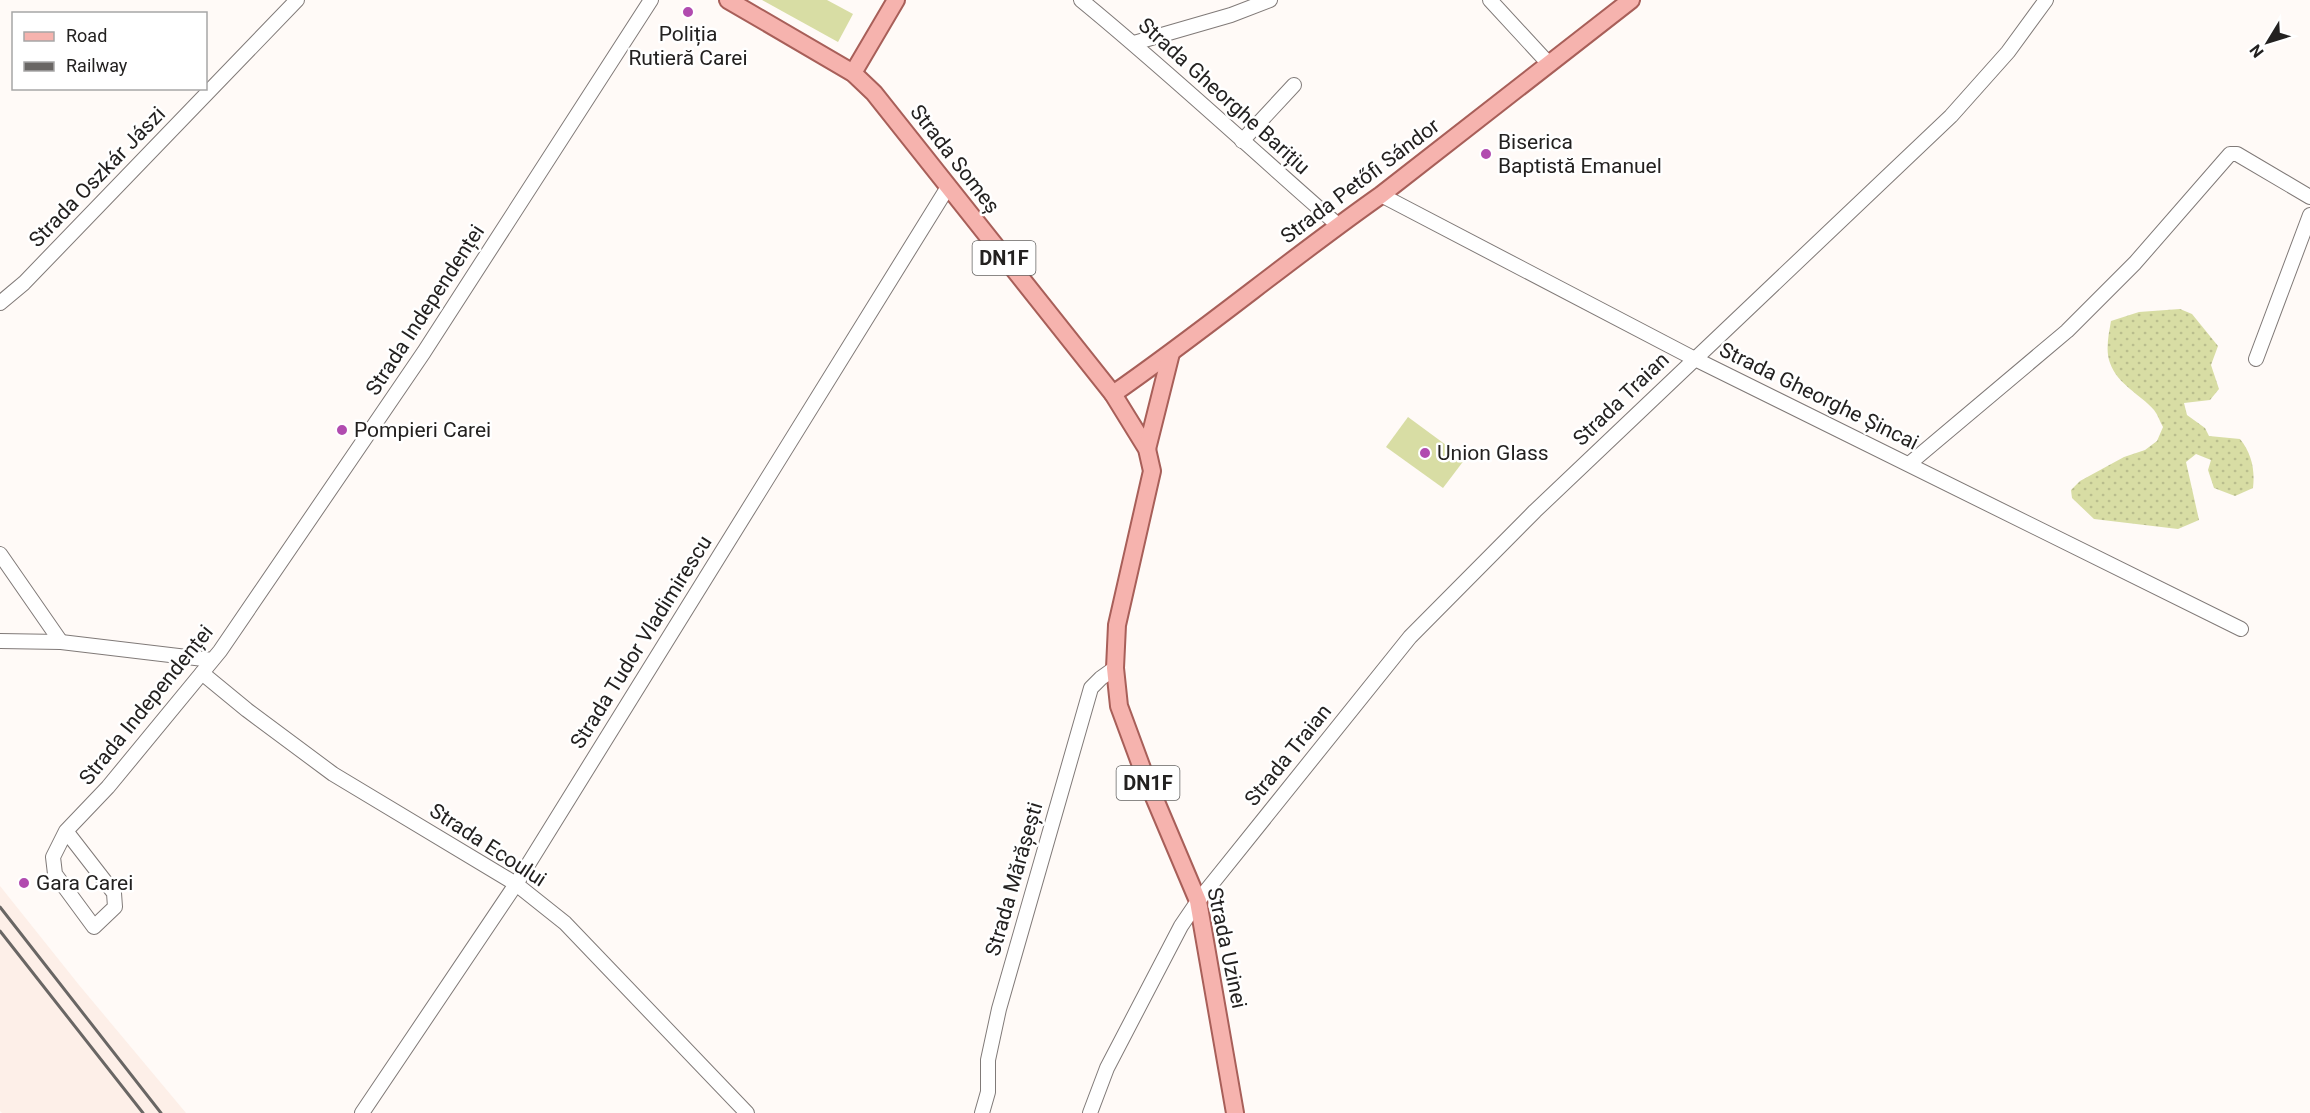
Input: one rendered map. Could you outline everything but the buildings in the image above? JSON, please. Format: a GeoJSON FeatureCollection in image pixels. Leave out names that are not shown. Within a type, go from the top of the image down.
{"type":"FeatureCollection","features":[{"type":"Feature","properties":{"kind":"main road","name":"Strada Someș"},"geometry":{"type":"LineString","coordinates":[[728,0],[853,73],[874,93],[1113,394],[1147,449]]}},
{"type":"Feature","properties":{"kind":"main road"},"geometry":{"type":"LineString","coordinates":[[853,73],[896,0]]}},
{"type":"Feature","properties":{"kind":"main road","name":"Strada Petőfi Sándor"},"geometry":{"type":"LineString","coordinates":[[1113,394],[1171,354],[1338,225],[1381,195],[1631,0]]}},
{"type":"Feature","properties":{"kind":"main road"},"geometry":{"type":"LineString","coordinates":[[1147,449],[1171,354]]}},
{"type":"Feature","properties":{"kind":"main road","name":"Strada Uzinei"},"geometry":{"type":"LineString","coordinates":[[1147,449],[1152,471],[1117,625],[1115,668],[1119,706],[1143,771],[1198,901],[1235,1113]]}},
{"type":"Feature","properties":{"kind":"street","name":"Strada Oszkár Jászi"},"geometry":{"type":"LineString","coordinates":[[0,303],[24,283],[297,0]]}},
{"type":"Feature","properties":{"kind":"street","name":"Strada Independenței"},"geometry":{"type":"LineString","coordinates":[[66,831],[114,893],[115,907],[94,927],[55,874],[53,857],[66,831],[108,787],[212,660],[424,352],[651,0]]}},
{"type":"Feature","properties":{"kind":"street","name":"Strada Gheorghe Barițiu"},"geometry":{"type":"LineString","coordinates":[[1081,0],[1134,43],[1338,225]]}},
{"type":"Feature","properties":{"kind":"street"},"geometry":{"type":"LineString","coordinates":[[1134,43],[1231,15],[1270,0]]}},
{"type":"Feature","properties":{"kind":"street"},"geometry":{"type":"LineString","coordinates":[[1490,0],[1549,64]]}},
{"type":"Feature","properties":{"kind":"street","name":"Strada Traian"},"geometry":{"type":"LineString","coordinates":[[1090,1113],[1107,1068],[1181,926],[1198,901],[1410,637],[1535,511],[1693,358],[1951,116],[2008,52],[2046,0]]}},
{"type":"Feature","properties":{"kind":"street"},"geometry":{"type":"LineString","coordinates":[[1242,141],[1294,85]]}},
{"type":"Feature","properties":{"kind":"street"},"geometry":{"type":"LineString","coordinates":[[1909,464],[2067,331],[2135,263],[2230,154],[2237,154],[2310,197]]}},
{"type":"Feature","properties":{"kind":"street","name":"Strada Tudor Vladimirescu"},"geometry":{"type":"LineString","coordinates":[[362,1113],[516,884],[948,187]]}},
{"type":"Feature","properties":{"kind":"street","name":"Strada Gheorghe Șincai"},"geometry":{"type":"LineString","coordinates":[[1381,195],[1693,358],[2241,629]]}},
{"type":"Feature","properties":{"kind":"street"},"geometry":{"type":"LineString","coordinates":[[2256,359],[2310,215]]}},
{"type":"Feature","properties":{"kind":"street"},"geometry":{"type":"LineString","coordinates":[[0,554],[62,642]]}},
{"type":"Feature","properties":{"kind":"street"},"geometry":{"type":"LineString","coordinates":[[0,641],[62,642],[212,660]]}},
{"type":"Feature","properties":{"kind":"street","name":"Strada Mărășești"},"geometry":{"type":"LineString","coordinates":[[982,1113],[988,1092],[988,1060],[999,1009],[1091,688],[1115,668]]}},
{"type":"Feature","properties":{"kind":"street","name":"Strada Ecoului"},"geometry":{"type":"LineString","coordinates":[[202,673],[247,710],[333,774],[516,884],[565,923],[747,1113]]}},
{"type":"Feature","properties":{"kind":"shaded area"},"geometry":{"type":"Polygon","coordinates":[[[0,886],[186,1113],[2,1113],[0,1111],[0,886]]]}},
{"type":"Feature","properties":{"kind":"green space"},"geometry":{"type":"Polygon","coordinates":[[[762,0],[827,0],[853,14],[838,42],[762,0]]]}},
{"type":"Feature","properties":{"kind":"green space"},"geometry":{"type":"Polygon","coordinates":[[[2180,309],[2192,314],[2218,346],[2211,365],[2219,389],[2210,400],[2184,403],[2187,415],[2205,428],[2209,436],[2240,439],[2252,462],[2253,488],[2235,496],[2214,488],[2208,470],[2211,460],[2196,454],[2186,462],[2199,520],[2178,529],[2094,519],[2072,498],[2071,490],[2080,481],[2124,457],[2145,450],[2157,441],[2163,427],[2154,410],[2118,377],[2110,363],[2108,342],[2111,321],[2139,312],[2180,309]]]}},
{"type":"Feature","properties":{"kind":"green space","name":"Union Glass"},"geometry":{"type":"Polygon","coordinates":[[[1408,417],[1465,459],[1443,488],[1386,447],[1408,417]]]}},
{"type":"Feature","properties":{"kind":"railway"},"geometry":{"type":"LineString","coordinates":[[0,907],[161,1113]]}},
{"type":"Feature","properties":{"kind":"railway"},"geometry":{"type":"LineString","coordinates":[[0,931],[143,1113]]}},
{"type":"Feature","properties":{"kind":"place","name":"Poliția Rutieră Carei"},"geometry":{"type":"Point","coordinates":[688,12]}},
{"type":"Feature","properties":{"kind":"place","name":"Biserica Baptistă Emanuel"},"geometry":{"type":"Point","coordinates":[1486,154]}},
{"type":"Feature","properties":{"kind":"place","name":"Pompieri Carei"},"geometry":{"type":"Point","coordinates":[342,430]}},
{"type":"Feature","properties":{"kind":"place","name":"Union Glass"},"geometry":{"type":"Point","coordinates":[1425,453]}},
{"type":"Feature","properties":{"kind":"place","name":"Gara Carei"},"geometry":{"type":"Point","coordinates":[24,883]}}]}
